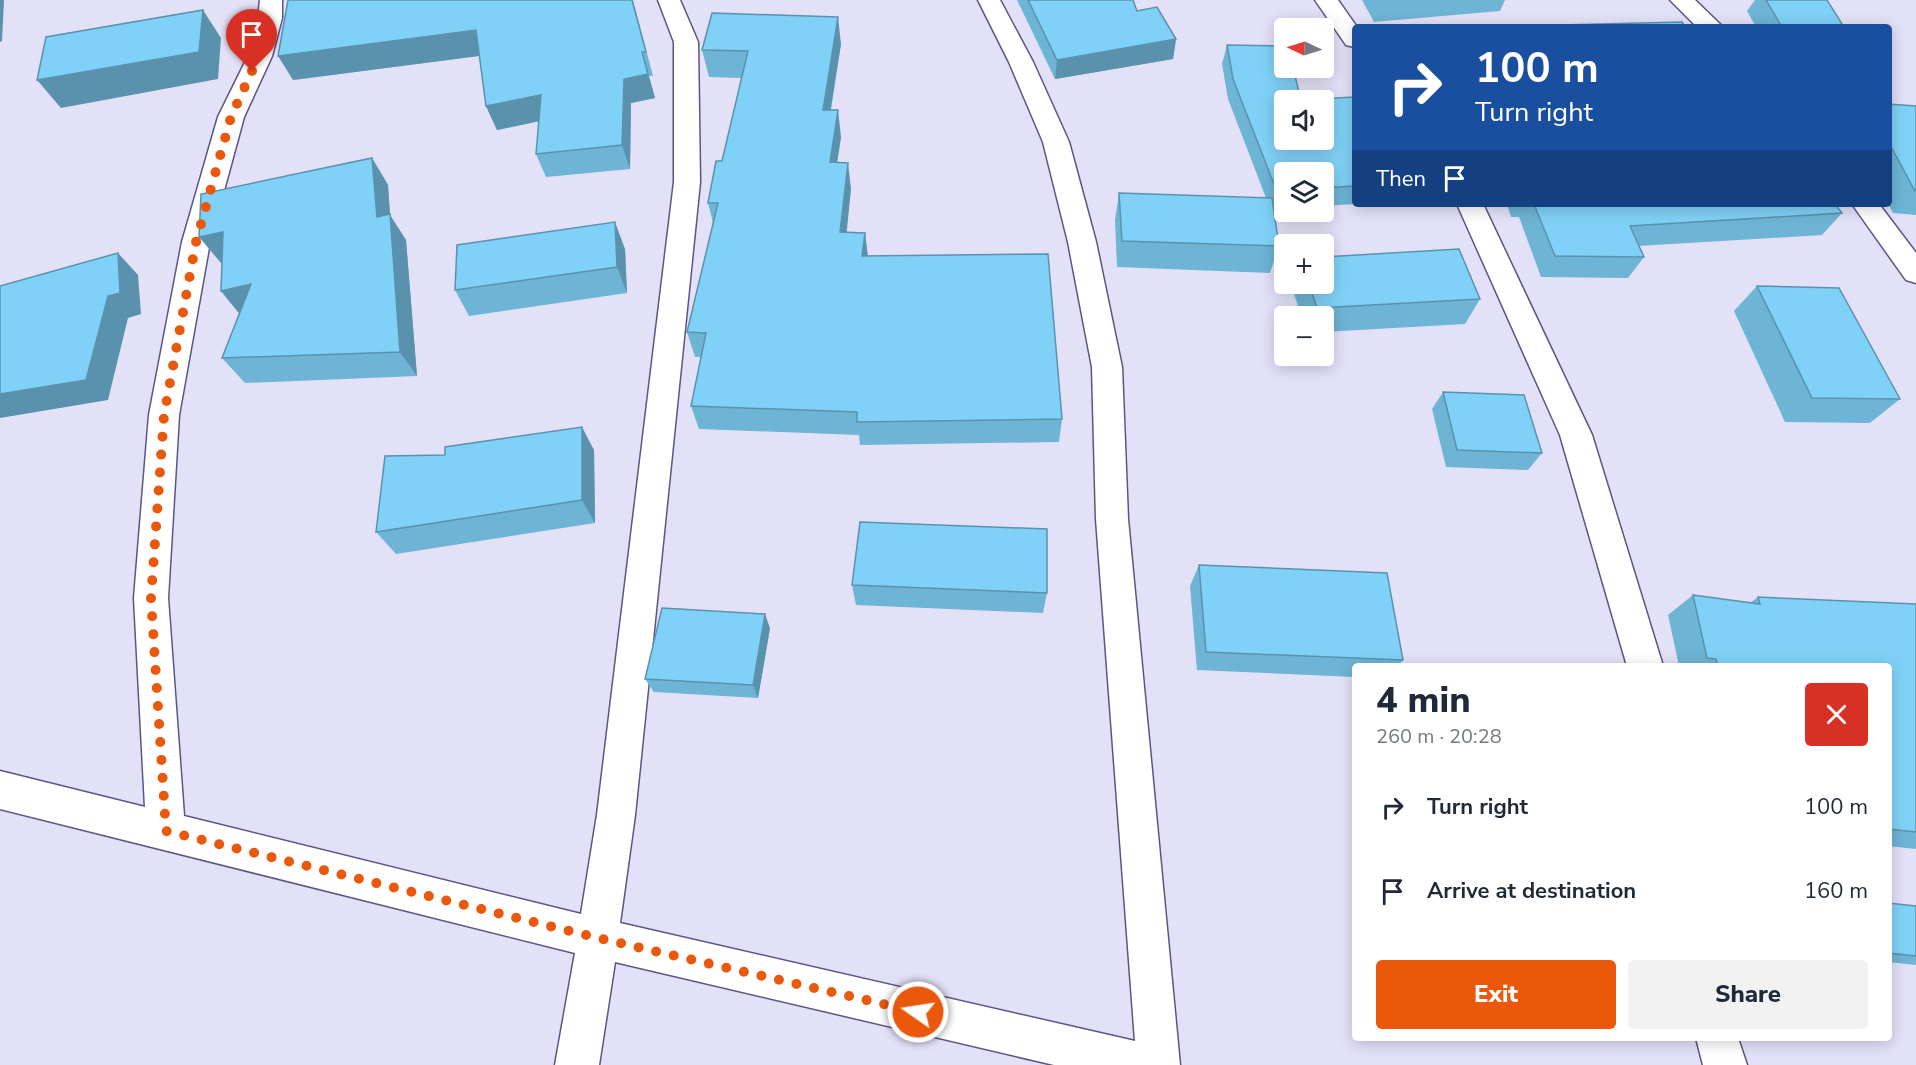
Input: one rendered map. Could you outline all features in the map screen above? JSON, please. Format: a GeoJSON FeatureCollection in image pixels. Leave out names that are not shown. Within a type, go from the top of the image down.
{"type":"FeatureCollection","features":[{"type":"Feature","properties":{"kind":"street"},"geometry":{"type":"LineString","coordinates":[[166,831],[151,598],[164,415],[196,242],[231,117],[260,56],[270,18],[271,0]]}},
{"type":"Feature","properties":{"kind":"street"},"geometry":{"type":"LineString","coordinates":[[577,1065],[616,815],[687,182],[686,42],[669,0]]}},
{"type":"Feature","properties":{"kind":"street"},"geometry":{"type":"LineString","coordinates":[[989,0],[1021,62],[1056,142],[1082,242],[1107,367],[1112,519],[1158,1065]]}},
{"type":"Feature","properties":{"kind":"street"},"geometry":{"type":"LineString","coordinates":[[1326,0],[1352,37]]}},
{"type":"Feature","properties":{"kind":"street"},"geometry":{"type":"LineString","coordinates":[[1681,0],[1708,24]]}},
{"type":"Feature","properties":{"kind":"street"},"geometry":{"type":"LineString","coordinates":[[1471,207],[1576,435],[1644,663]]}},
{"type":"Feature","properties":{"kind":"street"},"geometry":{"type":"LineString","coordinates":[[1867,207],[1916,273]]}},
{"type":"Feature","properties":{"kind":"street"},"geometry":{"type":"LineString","coordinates":[[0,790],[598,938],[1146,1065]]}},
{"type":"Feature","properties":{"kind":"street"},"geometry":{"type":"LineString","coordinates":[[1718,1041],[1725,1065]]}},
{"type":"Feature","properties":{"kind":"building"},"geometry":{"type":"Polygon","coordinates":[[[288,0],[632,0],[646,52],[642,52],[648,74],[624,79],[622,145],[536,154],[541,95],[486,106],[476,30],[278,56],[288,0]]]}},
{"type":"Feature","properties":{"kind":"building"},"geometry":{"type":"Polygon","coordinates":[[[1028,0],[1133,0],[1137,11],[1157,7],[1176,39],[1057,60],[1028,0]]]}},
{"type":"Feature","properties":{"kind":"building"},"geometry":{"type":"Polygon","coordinates":[[[1766,0],[1827,0],[1842,24],[1780,24],[1766,0]]]}},
{"type":"Feature","properties":{"kind":"building"},"geometry":{"type":"Polygon","coordinates":[[[203,10],[199,52],[37,80],[46,37],[203,10]]]}},
{"type":"Feature","properties":{"kind":"building"},"geometry":{"type":"Polygon","coordinates":[[[712,13],[838,17],[823,110],[838,110],[830,162],[848,163],[840,232],[865,233],[862,256],[1048,254],[1062,419],[857,422],[857,412],[691,406],[706,333],[687,332],[718,203],[708,203],[716,161],[722,161],[748,51],[702,50],[712,13]]]}},
{"type":"Feature","properties":{"kind":"building"},"geometry":{"type":"Polygon","coordinates":[[[1682,22],[1683,24],[1601,24],[1682,22]]]}},
{"type":"Feature","properties":{"kind":"building"},"geometry":{"type":"Polygon","coordinates":[[[1227,45],[1274,46],[1274,78],[1296,78],[1298,90],[1274,90],[1274,150],[1334,150],[1334,98],[1352,97],[1352,186],[1334,187],[1334,162],[1274,162],[1274,184],[1233,79],[1227,45]]]}},
{"type":"Feature","properties":{"kind":"building"},"geometry":{"type":"Polygon","coordinates":[[[1892,104],[1916,106],[1915,191],[1892,148],[1892,104]]]}},
{"type":"Feature","properties":{"kind":"building"},"geometry":{"type":"Polygon","coordinates":[[[372,158],[377,217],[390,214],[400,352],[222,358],[251,284],[221,291],[223,232],[199,237],[201,194],[372,158]]]}},
{"type":"Feature","properties":{"kind":"building"},"geometry":{"type":"Polygon","coordinates":[[[1119,193],[1272,198],[1277,234],[1274,234],[1274,246],[1122,241],[1119,193]]]}},
{"type":"Feature","properties":{"kind":"building"},"geometry":{"type":"Polygon","coordinates":[[[1535,207],[1837,207],[1842,213],[1630,226],[1644,257],[1555,256],[1535,207]]]}},
{"type":"Feature","properties":{"kind":"building"},"geometry":{"type":"Polygon","coordinates":[[[615,222],[617,267],[455,290],[457,245],[615,222]]]}},
{"type":"Feature","properties":{"kind":"building"},"geometry":{"type":"Polygon","coordinates":[[[1459,249],[1480,299],[1334,307],[1316,306],[1312,294],[1334,294],[1334,256],[1459,249]]]}},
{"type":"Feature","properties":{"kind":"building"},"geometry":{"type":"Polygon","coordinates":[[[118,253],[120,293],[108,296],[86,380],[0,394],[0,286],[118,253]]]}},
{"type":"Feature","properties":{"kind":"building"},"geometry":{"type":"Polygon","coordinates":[[[1757,286],[1839,288],[1900,399],[1812,398],[1757,286]]]}},
{"type":"Feature","properties":{"kind":"building"},"geometry":{"type":"Polygon","coordinates":[[[1443,392],[1524,395],[1542,453],[1457,450],[1443,392]]]}},
{"type":"Feature","properties":{"kind":"building"},"geometry":{"type":"Polygon","coordinates":[[[582,427],[582,500],[376,532],[385,456],[445,455],[445,447],[582,427]]]}},
{"type":"Feature","properties":{"kind":"building"},"geometry":{"type":"Polygon","coordinates":[[[860,522],[1047,529],[1047,593],[852,585],[860,522]]]}},
{"type":"Feature","properties":{"kind":"building"},"geometry":{"type":"Polygon","coordinates":[[[1199,565],[1387,573],[1403,660],[1206,652],[1199,565]]]}},
{"type":"Feature","properties":{"kind":"building"},"geometry":{"type":"Polygon","coordinates":[[[1693,595],[1760,604],[1758,597],[1916,604],[1916,832],[1892,829],[1892,663],[1717,663],[1716,659],[1707,658],[1693,595]]]}},
{"type":"Feature","properties":{"kind":"building"},"geometry":{"type":"Polygon","coordinates":[[[662,608],[765,614],[753,685],[645,679],[662,608]]]}},
{"type":"Feature","properties":{"kind":"building"},"geometry":{"type":"Polygon","coordinates":[[[1892,903],[1916,906],[1916,956],[1892,953],[1892,903]]]}},
{"type":"Feature","properties":{"kind":"route"},"geometry":{"type":"LineString","coordinates":[[252,71],[231,117],[196,242],[164,415],[151,598],[166,831],[598,938],[918,1012]]}}]}
